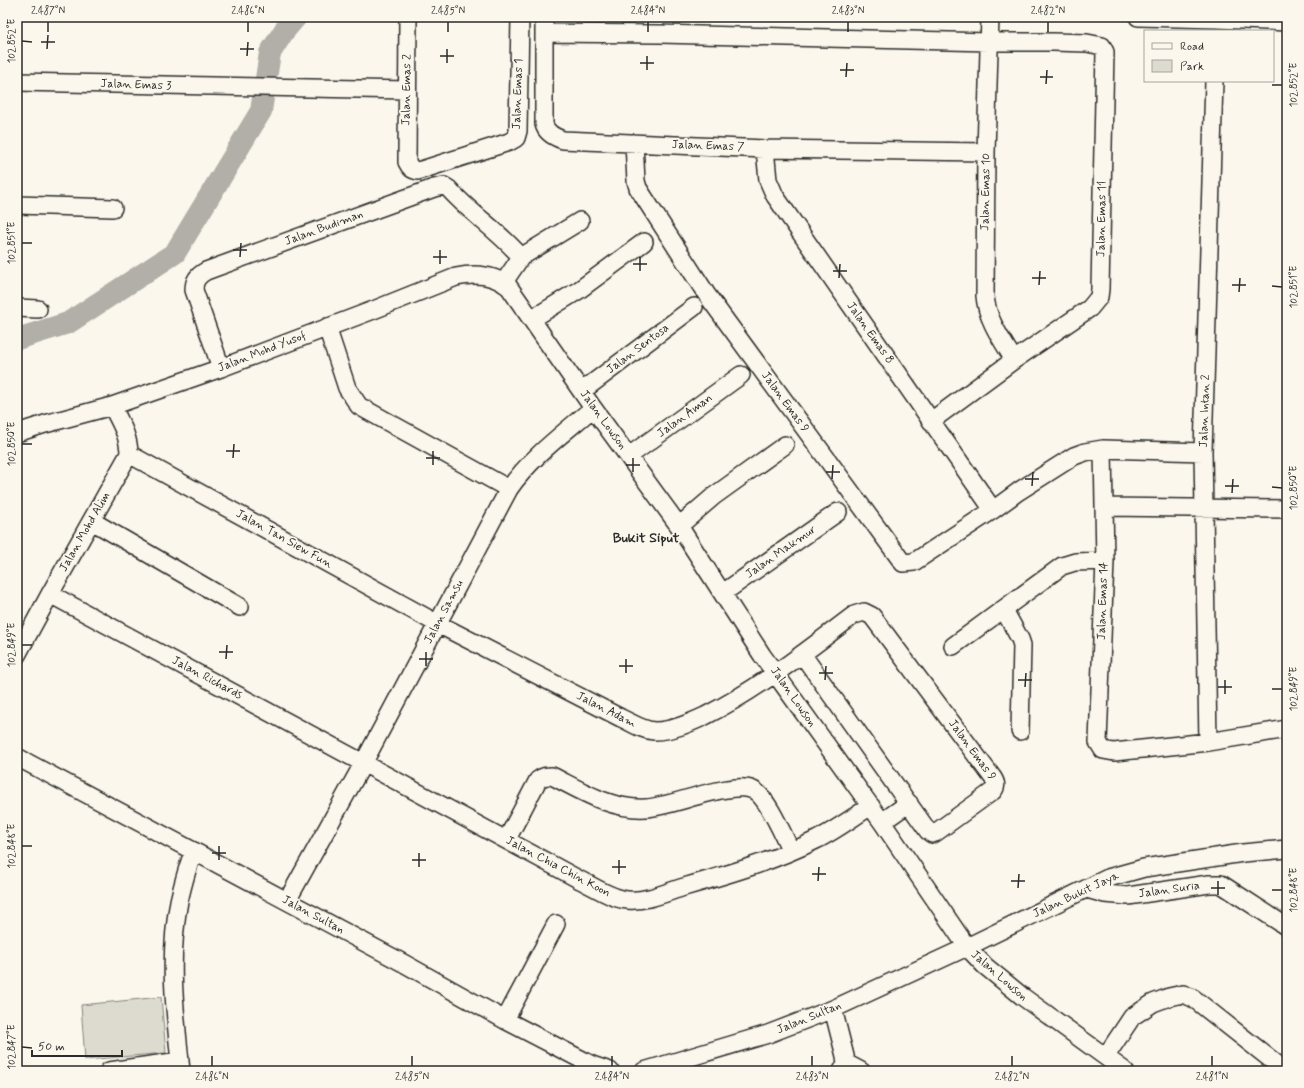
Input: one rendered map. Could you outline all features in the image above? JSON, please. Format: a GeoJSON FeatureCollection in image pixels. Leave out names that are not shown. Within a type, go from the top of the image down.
{"type":"FeatureCollection","features":[{"type":"Feature","properties":{"kind":"street","name":"Jalan Emas 2"},"geometry":{"type":"LineString","coordinates":[[407,162],[408,17]]}},
{"type":"Feature","properties":{"kind":"street","name":"Jalan Emas 1"},"geometry":{"type":"LineString","coordinates":[[407,162],[410,168],[418,171],[508,142],[516,138],[518,131],[520,17]]}},
{"type":"Feature","properties":{"kind":"street","name":"Jalan Emas 10"},"geometry":{"type":"LineString","coordinates":[[990,17],[986,152],[986,308],[992,322],[1014,360]]}},
{"type":"Feature","properties":{"kind":"street"},"geometry":{"type":"LineString","coordinates":[[1138,17],[1169,17],[1216,25],[1287,22]]}},
{"type":"Feature","properties":{"kind":"street"},"geometry":{"type":"LineString","coordinates":[[544,25],[660,34],[989,42]]}},
{"type":"Feature","properties":{"kind":"street","name":"Jalan Emas 7"},"geometry":{"type":"LineString","coordinates":[[544,25],[545,128],[554,137],[563,140],[765,149],[986,152]]}},
{"type":"Feature","properties":{"kind":"street","name":"Jalan Emas 11"},"geometry":{"type":"LineString","coordinates":[[931,421],[1014,360],[1090,308],[1099,297],[1105,52],[1102,46],[1088,43],[989,42]]}},
{"type":"Feature","properties":{"kind":"street","name":"Jalan Emas 3"},"geometry":{"type":"LineString","coordinates":[[17,82],[407,90]]}},
{"type":"Feature","properties":{"kind":"street","name":"Jalan Intan 2"},"geometry":{"type":"LineString","coordinates":[[1208,742],[1204,452],[1214,82]]}},
{"type":"Feature","properties":{"kind":"street","name":"Jalan Emas 9"},"geometry":{"type":"LineString","coordinates":[[634,143],[636,181],[638,188],[707,295],[903,563],[914,562],[993,510]]}},
{"type":"Feature","properties":{"kind":"street","name":"Jalan Emas 8"},"geometry":{"type":"LineString","coordinates":[[765,149],[768,180],[775,196],[993,510]]}},
{"type":"Feature","properties":{"kind":"street","name":"Jalan Budiman"},"geometry":{"type":"LineString","coordinates":[[221,368],[194,290],[196,279],[206,271],[434,188],[444,186],[509,244],[520,257]]}},
{"type":"Feature","properties":{"kind":"street"},"geometry":{"type":"LineString","coordinates":[[17,205],[113,208]]}},
{"type":"Feature","properties":{"kind":"street"},"geometry":{"type":"LineString","coordinates":[[504,282],[520,257],[580,221]]}},
{"type":"Feature","properties":{"kind":"street"},"geometry":{"type":"LineString","coordinates":[[532,319],[579,290],[644,242]]}},
{"type":"Feature","properties":{"kind":"street","name":"Jalan Mohd Yusof"},"geometry":{"type":"LineString","coordinates":[[17,433],[112,406],[221,368],[456,277],[466,275],[482,275],[504,282]]}},
{"type":"Feature","properties":{"kind":"street","name":"Jalan Lowson"},"geometry":{"type":"LineString","coordinates":[[504,282],[679,526],[775,673],[871,806],[967,947],[985,966],[1023,997],[1125,1071]]}},
{"type":"Feature","properties":{"kind":"street","name":"Jalan Sentosa"},"geometry":{"type":"LineString","coordinates":[[582,391],[694,307]]}},
{"type":"Feature","properties":{"kind":"street"},"geometry":{"type":"LineString","coordinates":[[17,308],[38,309]]}},
{"type":"Feature","properties":{"kind":"street"},"geometry":{"type":"LineString","coordinates":[[327,327],[348,388],[359,406],[509,489]]}},
{"type":"Feature","properties":{"kind":"street","name":"Jalan Aman"},"geometry":{"type":"LineString","coordinates":[[629,456],[741,375]]}},
{"type":"Feature","properties":{"kind":"street"},"geometry":{"type":"LineString","coordinates":[[112,406],[126,434],[129,444],[129,454]]}},
{"type":"Feature","properties":{"kind":"street","name":"Jalan Samsu"},"geometry":{"type":"LineString","coordinates":[[287,901],[364,762],[509,489],[518,476],[532,461],[594,408]]}},
{"type":"Feature","properties":{"kind":"street"},"geometry":{"type":"LineString","coordinates":[[679,526],[714,496],[785,445]]}},
{"type":"Feature","properties":{"kind":"street"},"geometry":{"type":"LineString","coordinates":[[993,510],[1019,491],[1074,456],[1085,452],[1103,449],[1204,452]]}},
{"type":"Feature","properties":{"kind":"street","name":"Jalan Emas 14"},"geometry":{"type":"LineString","coordinates":[[1103,449],[1105,561],[1098,742],[1103,750],[1114,752],[1208,742]]}},
{"type":"Feature","properties":{"kind":"street","name":"Jalan Mohd Alim"},"geometry":{"type":"LineString","coordinates":[[17,655],[129,454]]}},
{"type":"Feature","properties":{"kind":"street","name":"Jalan Tan Siew Fun"},"geometry":{"type":"LineString","coordinates":[[129,454],[438,624]]}},
{"type":"Feature","properties":{"kind":"street"},"geometry":{"type":"LineString","coordinates":[[1104,507],[1287,509]]}},
{"type":"Feature","properties":{"kind":"street","name":"Jalan Makmur"},"geometry":{"type":"LineString","coordinates":[[723,593],[838,512]]}},
{"type":"Feature","properties":{"kind":"street"},"geometry":{"type":"LineString","coordinates":[[92,521],[240,607]]}},
{"type":"Feature","properties":{"kind":"street"},"geometry":{"type":"LineString","coordinates":[[953,646],[1062,566],[1075,562],[1105,561]]}},
{"type":"Feature","properties":{"kind":"street","name":"Jalan Richards"},"geometry":{"type":"LineString","coordinates":[[50,594],[364,762]]}},
{"type":"Feature","properties":{"kind":"street"},"geometry":{"type":"LineString","coordinates":[[1004,610],[1022,645],[1020,731]]}},
{"type":"Feature","properties":{"kind":"street","name":"Jalan Emas 9"},"geometry":{"type":"LineString","coordinates":[[775,673],[854,615],[864,612],[872,616],[996,783],[996,787],[993,791],[936,833],[932,834],[928,832],[909,803],[802,654]]}},
{"type":"Feature","properties":{"kind":"street","name":"Jalan Adam"},"geometry":{"type":"LineString","coordinates":[[438,624],[621,718],[653,731],[665,730],[690,723],[725,706],[775,673]]}},
{"type":"Feature","properties":{"kind":"street"},"geometry":{"type":"LineString","coordinates":[[1208,742],[1287,729]]}},
{"type":"Feature","properties":{"kind":"street","name":"Jalan Sultan"},"geometry":{"type":"LineString","coordinates":[[17,757],[506,1020],[592,1065],[610,1071]]}},
{"type":"Feature","properties":{"kind":"street","name":"Jalan Chia Chin Koon"},"geometry":{"type":"LineString","coordinates":[[364,762],[580,880],[611,895],[628,900],[651,897],[733,873],[791,851],[817,840],[871,806]]}},
{"type":"Feature","properties":{"kind":"street"},"geometry":{"type":"LineString","coordinates":[[507,839],[538,780],[542,777],[552,776],[593,798],[608,803],[634,808],[659,806],[735,788],[748,788],[759,794],[766,804],[778,823],[791,851]]}},
{"type":"Feature","properties":{"kind":"street"},"geometry":{"type":"LineString","coordinates":[[882,822],[909,803]]}},
{"type":"Feature","properties":{"kind":"street","name":"Jalan Bukit Jaya"},"geometry":{"type":"LineString","coordinates":[[967,947],[1108,878],[1144,868],[1243,853],[1287,849]]}},
{"type":"Feature","properties":{"kind":"street"},"geometry":{"type":"LineString","coordinates":[[110,1071],[181,1066],[173,1000],[174,943],[177,914],[183,883],[188,864],[194,851]]}},
{"type":"Feature","properties":{"kind":"street","name":"Jalan Suria"},"geometry":{"type":"LineString","coordinates":[[1087,889],[1105,894],[1128,896],[1209,884],[1221,884],[1287,927]]}},
{"type":"Feature","properties":{"kind":"street"},"geometry":{"type":"LineString","coordinates":[[506,1020],[556,924]]}},
{"type":"Feature","properties":{"kind":"street","name":"Jalan Sultan"},"geometry":{"type":"LineString","coordinates":[[644,1071],[768,1034],[833,1009],[967,947]]}},
{"type":"Feature","properties":{"kind":"street"},"geometry":{"type":"LineString","coordinates":[[1106,1056],[1132,1017],[1153,1003],[1183,994],[1193,998],[1287,1071]]}},
{"type":"Feature","properties":{"kind":"street"},"geometry":{"type":"LineString","coordinates":[[833,1009],[844,1067],[861,1071]]}},
{"type":"Feature","properties":{"kind":"green space"},"geometry":{"type":"Polygon","coordinates":[[[161,997],[166,1053],[85,1060],[81,1005],[161,997]]]}},
{"type":"Feature","properties":{"kind":"waterway"},"geometry":{"type":"LineString","coordinates":[[17,339],[68,323],[175,253],[261,111],[270,53],[284,31],[296,17]]}},
{"type":"Feature","properties":{"kind":"district","name":"Bukit Siput"},"geometry":{"type":"Point","coordinates":[646,538]}}]}
